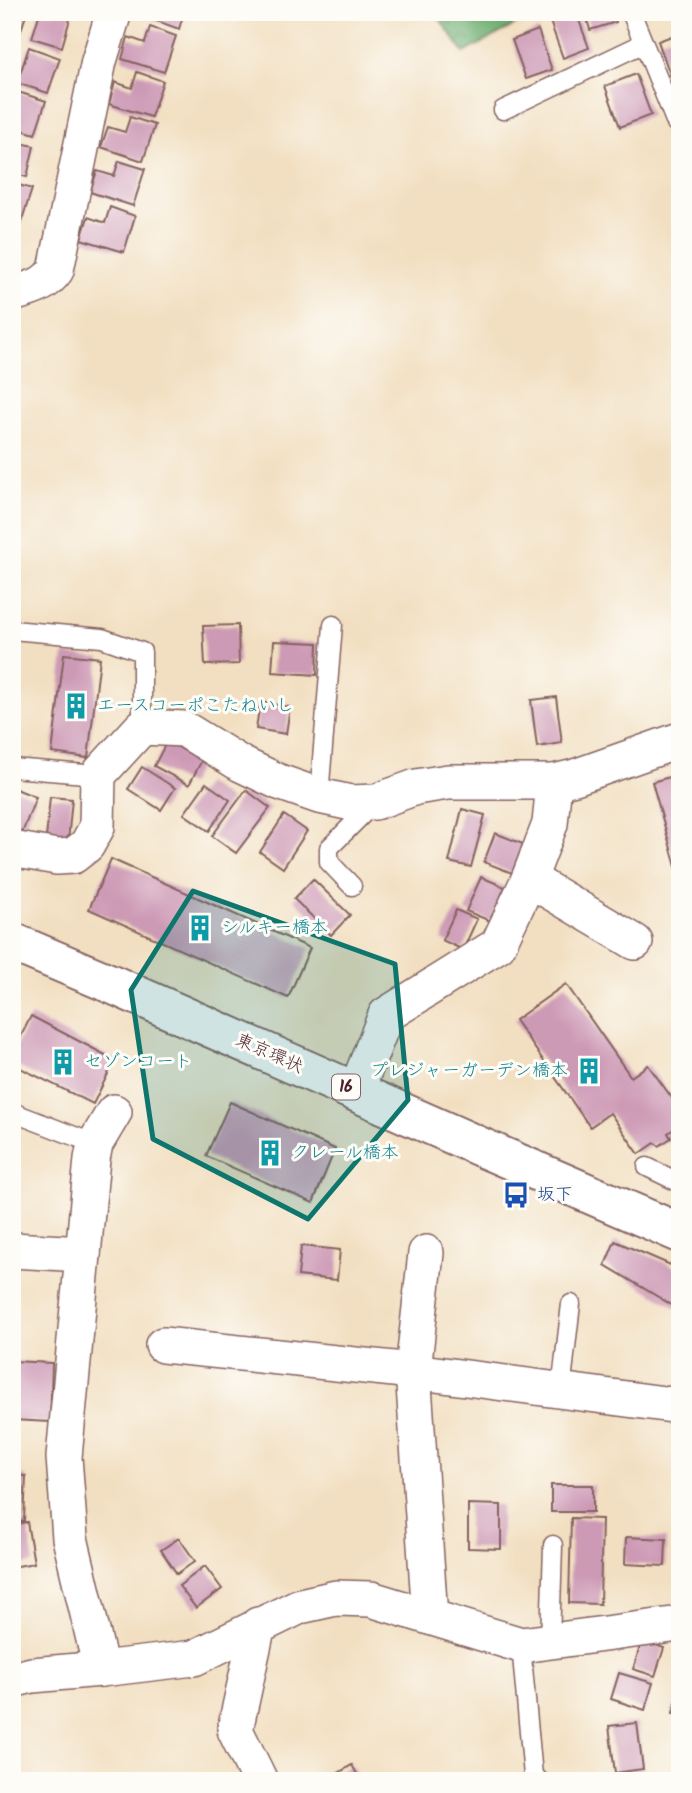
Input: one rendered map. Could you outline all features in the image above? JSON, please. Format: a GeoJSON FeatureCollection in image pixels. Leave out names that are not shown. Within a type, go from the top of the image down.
{"type":"FeatureCollection","features":[{"type":"Feature","properties":{"kind":"highway","name":"東京環状"},"geometry":{"type":"LineString","coordinates":[[12,942],[680,1233]]}},
{"type":"Feature","properties":{"kind":"street"},"geometry":{"type":"LineString","coordinates":[[12,295],[40,286],[50,279],[56,270],[99,61],[114,12]]}},
{"type":"Feature","properties":{"kind":"street"},"geometry":{"type":"LineString","coordinates":[[12,849],[57,857],[73,856],[87,845],[97,827],[98,775],[142,727],[184,730],[279,782],[318,796],[351,803],[375,802],[416,787],[448,782],[554,782],[680,740]]}},
{"type":"Feature","properties":{"kind":"street"},"geometry":{"type":"LineString","coordinates":[[356,1091],[386,1015],[498,945],[529,879],[550,824],[554,782]]}},
{"type":"Feature","properties":{"kind":"street"},"geometry":{"type":"LineString","coordinates":[[529,879],[635,942]]}},
{"type":"Feature","properties":{"kind":"street"},"geometry":{"type":"LineString","coordinates":[[101,1669],[70,1538],[64,1457],[92,1159],[95,1144],[114,1112]]}},
{"type":"Feature","properties":{"kind":"street"},"geometry":{"type":"LineString","coordinates":[[12,1250],[83,1255]]}},
{"type":"Feature","properties":{"kind":"street"},"geometry":{"type":"LineString","coordinates":[[426,1253],[413,1371],[430,1617]]}},
{"type":"Feature","properties":{"kind":"street"},"geometry":{"type":"LineString","coordinates":[[163,1345],[413,1371],[680,1406]]}},
{"type":"Feature","properties":{"kind":"street"},"geometry":{"type":"LineString","coordinates":[[12,1680],[32,1675],[194,1658],[299,1606],[336,1598],[371,1599],[535,1644],[680,1624]]}},
{"type":"Feature","properties":{"kind":"street"},"geometry":{"type":"LineString","coordinates":[[258,1625],[235,1730],[260,1781]]}},
{"type":"Feature","properties":{"kind":"lane"},"geometry":{"type":"LineString","coordinates":[[631,12],[676,123],[680,122]]}},
{"type":"Feature","properties":{"kind":"lane"},"geometry":{"type":"LineString","coordinates":[[503,110],[642,44]]}},
{"type":"Feature","properties":{"kind":"lane"},"geometry":{"type":"LineString","coordinates":[[318,796],[332,625]]}},
{"type":"Feature","properties":{"kind":"lane"},"geometry":{"type":"LineString","coordinates":[[12,630],[102,638],[142,652],[142,727]]}},
{"type":"Feature","properties":{"kind":"lane"},"geometry":{"type":"LineString","coordinates":[[12,768],[98,775]]}},
{"type":"Feature","properties":{"kind":"lane"},"geometry":{"type":"LineString","coordinates":[[352,886],[329,862],[328,848],[375,802]]}},
{"type":"Feature","properties":{"kind":"lane"},"geometry":{"type":"LineString","coordinates":[[12,1112],[95,1144]]}},
{"type":"Feature","properties":{"kind":"lane"},"geometry":{"type":"LineString","coordinates":[[647,1167],[680,1183]]}},
{"type":"Feature","properties":{"kind":"lane"},"geometry":{"type":"LineString","coordinates":[[561,1390],[571,1304]]}},
{"type":"Feature","properties":{"kind":"lane"},"geometry":{"type":"LineString","coordinates":[[540,1781],[533,1776],[535,1644],[553,1545]]}},
{"type":"Feature","properties":{"kind":"highlighted area"},"geometry":{"type":"Polygon","coordinates":[[[193,891],[395,964],[408,1100],[308,1219],[153,1139],[131,990],[193,891]]]}},
{"type":"Feature","properties":{"kind":"green space"},"geometry":{"type":"Polygon","coordinates":[[[435,12],[538,12],[464,53],[435,12]]]}},
{"type":"Feature","properties":{"kind":"building"},"geometry":{"type":"Polygon","coordinates":[[[12,12],[27,12],[20,33],[12,31],[12,12]]]}},
{"type":"Feature","properties":{"kind":"building"},"geometry":{"type":"Polygon","coordinates":[[[40,12],[72,12],[62,47],[32,38],[40,12]]]}},
{"type":"Feature","properties":{"kind":"building"},"geometry":{"type":"Polygon","coordinates":[[[132,12],[184,12],[179,29],[132,12]]]}},
{"type":"Feature","properties":{"kind":"building"},"geometry":{"type":"Polygon","coordinates":[[[576,12],[589,48],[563,58],[547,13],[576,12]]]}},
{"type":"Feature","properties":{"kind":"building"},"geometry":{"type":"Polygon","coordinates":[[[585,12],[613,12],[616,22],[590,30],[585,12]]]}},
{"type":"Feature","properties":{"kind":"building"},"geometry":{"type":"Polygon","coordinates":[[[150,27],[176,36],[164,72],[122,59],[128,37],[145,43],[150,27]]]}},
{"type":"Feature","properties":{"kind":"building"},"geometry":{"type":"Polygon","coordinates":[[[538,30],[552,70],[526,79],[512,40],[538,30]]]}},
{"type":"Feature","properties":{"kind":"building"},"geometry":{"type":"Polygon","coordinates":[[[680,33],[680,99],[679,99],[658,41],[680,33]]]}},
{"type":"Feature","properties":{"kind":"building"},"geometry":{"type":"Polygon","coordinates":[[[29,47],[60,58],[48,93],[17,83],[29,47]]]}},
{"type":"Feature","properties":{"kind":"building"},"geometry":{"type":"Polygon","coordinates":[[[137,72],[163,81],[151,117],[109,104],[115,82],[132,88],[137,72]]]}},
{"type":"Feature","properties":{"kind":"building"},"geometry":{"type":"Polygon","coordinates":[[[636,74],[651,115],[620,127],[605,86],[636,74]]]}},
{"type":"Feature","properties":{"kind":"building"},"geometry":{"type":"Polygon","coordinates":[[[15,91],[46,101],[35,134],[12,127],[12,99],[15,91]]]}},
{"type":"Feature","properties":{"kind":"building"},"geometry":{"type":"Polygon","coordinates":[[[130,117],[155,125],[143,161],[101,147],[108,127],[125,132],[130,117]]]}},
{"type":"Feature","properties":{"kind":"building"},"geometry":{"type":"Polygon","coordinates":[[[12,141],[34,146],[27,177],[12,173],[12,141]]]}},
{"type":"Feature","properties":{"kind":"building"},"geometry":{"type":"Polygon","coordinates":[[[119,161],[145,169],[133,206],[90,192],[97,171],[114,176],[119,161]]]}},
{"type":"Feature","properties":{"kind":"building"},"geometry":{"type":"Polygon","coordinates":[[[12,183],[32,189],[19,229],[12,227],[12,183]]]}},
{"type":"Feature","properties":{"kind":"building"},"geometry":{"type":"Polygon","coordinates":[[[110,207],[135,216],[124,252],[81,239],[88,217],[105,223],[110,207]]]}},
{"type":"Feature","properties":{"kind":"building"},"geometry":{"type":"Polygon","coordinates":[[[12,235],[19,237],[13,257],[12,257],[12,235]]]}},
{"type":"Feature","properties":{"kind":"building"},"geometry":{"type":"Polygon","coordinates":[[[238,625],[239,664],[205,665],[203,626],[238,625]]]}},
{"type":"Feature","properties":{"kind":"building"},"geometry":{"type":"Polygon","coordinates":[[[274,641],[318,643],[317,675],[272,672],[274,641]]]}},
{"type":"Feature","properties":{"kind":"building","name":"エースコーポこたねいし"},"geometry":{"type":"Polygon","coordinates":[[[64,654],[100,658],[88,758],[52,753],[64,654]]]}},
{"type":"Feature","properties":{"kind":"building"},"geometry":{"type":"Polygon","coordinates":[[[556,697],[562,743],[537,747],[531,700],[556,697]]]}},
{"type":"Feature","properties":{"kind":"building"},"geometry":{"type":"Polygon","coordinates":[[[260,702],[290,707],[286,734],[256,729],[260,702]]]}},
{"type":"Feature","properties":{"kind":"building"},"geometry":{"type":"Polygon","coordinates":[[[167,741],[202,760],[189,785],[154,766],[167,741]]]}},
{"type":"Feature","properties":{"kind":"building"},"geometry":{"type":"Polygon","coordinates":[[[142,767],[175,788],[161,810],[128,789],[142,767]]]}},
{"type":"Feature","properties":{"kind":"building"},"geometry":{"type":"Polygon","coordinates":[[[680,774],[680,869],[677,870],[652,782],[680,774]]]}},
{"type":"Feature","properties":{"kind":"building"},"geometry":{"type":"Polygon","coordinates":[[[206,783],[230,800],[209,831],[184,814],[206,783]]]}},
{"type":"Feature","properties":{"kind":"building"},"geometry":{"type":"Polygon","coordinates":[[[16,789],[36,797],[19,841],[12,838],[12,800],[16,789]]]}},
{"type":"Feature","properties":{"kind":"building"},"geometry":{"type":"Polygon","coordinates":[[[246,790],[270,808],[236,853],[212,836],[246,790]]]}},
{"type":"Feature","properties":{"kind":"building"},"geometry":{"type":"Polygon","coordinates":[[[50,797],[72,799],[68,841],[46,839],[50,797]]]}},
{"type":"Feature","properties":{"kind":"building"},"geometry":{"type":"Polygon","coordinates":[[[462,809],[485,815],[471,867],[449,862],[462,809]]]}},
{"type":"Feature","properties":{"kind":"building"},"geometry":{"type":"Polygon","coordinates":[[[284,815],[307,831],[283,868],[260,852],[284,815]]]}},
{"type":"Feature","properties":{"kind":"building"},"geometry":{"type":"Polygon","coordinates":[[[495,833],[523,844],[512,873],[484,862],[495,833]]]}},
{"type":"Feature","properties":{"kind":"building","name":"シルキー橋本"},"geometry":{"type":"Polygon","coordinates":[[[111,859],[310,948],[288,998],[89,909],[111,859]]]}},
{"type":"Feature","properties":{"kind":"building"},"geometry":{"type":"Polygon","coordinates":[[[481,877],[505,887],[490,921],[466,911],[481,877]]]}},
{"type":"Feature","properties":{"kind":"building"},"geometry":{"type":"Polygon","coordinates":[[[313,879],[350,915],[331,935],[294,899],[313,879]]]}},
{"type":"Feature","properties":{"kind":"building"},"geometry":{"type":"Polygon","coordinates":[[[456,910],[477,919],[463,950],[442,940],[456,910]]]}},
{"type":"Feature","properties":{"kind":"building","name":"プレジャーガーデン橋本"},"geometry":{"type":"Polygon","coordinates":[[[566,984],[631,1077],[648,1065],[680,1109],[680,1125],[668,1133],[671,1138],[659,1146],[655,1143],[639,1154],[610,1113],[590,1127],[515,1020],[566,984]]]}},
{"type":"Feature","properties":{"kind":"building","name":"セゾンコート"},"geometry":{"type":"Polygon","coordinates":[[[31,1016],[115,1060],[93,1104],[12,1064],[12,1054],[31,1016]]]}},
{"type":"Feature","properties":{"kind":"building","name":"クレール橋本"},"geometry":{"type":"Polygon","coordinates":[[[230,1102],[335,1149],[313,1203],[206,1156],[230,1102]]]}},
{"type":"Feature","properties":{"kind":"building"},"geometry":{"type":"Polygon","coordinates":[[[615,1241],[680,1269],[680,1310],[605,1265],[615,1241]]]}},
{"type":"Feature","properties":{"kind":"building"},"geometry":{"type":"Polygon","coordinates":[[[301,1246],[340,1250],[337,1280],[298,1276],[301,1246]]]}},
{"type":"Feature","properties":{"kind":"building"},"geometry":{"type":"Polygon","coordinates":[[[12,1361],[52,1363],[50,1422],[12,1420],[12,1361]]]}},
{"type":"Feature","properties":{"kind":"building"},"geometry":{"type":"Polygon","coordinates":[[[12,1475],[26,1476],[24,1521],[12,1521],[12,1475]]]}},
{"type":"Feature","properties":{"kind":"building"},"geometry":{"type":"Polygon","coordinates":[[[551,1485],[593,1485],[593,1512],[551,1512],[551,1485]]]}},
{"type":"Feature","properties":{"kind":"building"},"geometry":{"type":"Polygon","coordinates":[[[468,1504],[501,1505],[501,1549],[468,1548],[468,1504]]]}},
{"type":"Feature","properties":{"kind":"building"},"geometry":{"type":"Polygon","coordinates":[[[571,1518],[602,1519],[600,1604],[569,1603],[571,1518]]]}},
{"type":"Feature","properties":{"kind":"building"},"geometry":{"type":"Polygon","coordinates":[[[27,1522],[34,1563],[12,1567],[12,1525],[27,1522]]]}},
{"type":"Feature","properties":{"kind":"building"},"geometry":{"type":"Polygon","coordinates":[[[626,1537],[666,1539],[665,1566],[625,1564],[626,1537]]]}},
{"type":"Feature","properties":{"kind":"building"},"geometry":{"type":"Polygon","coordinates":[[[179,1538],[195,1561],[177,1574],[161,1550],[179,1538]]]}},
{"type":"Feature","properties":{"kind":"building"},"geometry":{"type":"Polygon","coordinates":[[[205,1566],[222,1589],[196,1608],[179,1586],[205,1566]]]}},
{"type":"Feature","properties":{"kind":"building"},"geometry":{"type":"Polygon","coordinates":[[[642,1640],[664,1648],[655,1676],[633,1669],[642,1640]]]}},
{"type":"Feature","properties":{"kind":"building"},"geometry":{"type":"Polygon","coordinates":[[[619,1673],[653,1683],[645,1710],[611,1699],[619,1673]]]}},
{"type":"Feature","properties":{"kind":"building"},"geometry":{"type":"Polygon","coordinates":[[[680,1688],[680,1715],[673,1713],[680,1688]]]}},
{"type":"Feature","properties":{"kind":"building"},"geometry":{"type":"Polygon","coordinates":[[[637,1723],[643,1769],[615,1773],[609,1726],[637,1723]]]}},
{"type":"Feature","properties":{"kind":"building"},"geometry":{"type":"Polygon","coordinates":[[[352,1765],[361,1781],[325,1781],[352,1765]]]}},
{"type":"Feature","properties":{"kind":"place","name":"エースコーポこたねいし"},"geometry":{"type":"Point","coordinates":[76,706]}},
{"type":"Feature","properties":{"kind":"place","name":"シルキー橋本"},"geometry":{"type":"Point","coordinates":[200,928]}},
{"type":"Feature","properties":{"kind":"place","name":"セゾンコート"},"geometry":{"type":"Point","coordinates":[63,1062]}},
{"type":"Feature","properties":{"kind":"place","name":"プレジャーガーデン橋本"},"geometry":{"type":"Point","coordinates":[589,1071]}},
{"type":"Feature","properties":{"kind":"place","name":"クレール橋本"},"geometry":{"type":"Point","coordinates":[270,1153]}},
{"type":"Feature","properties":{"kind":"place","name":"坂下"},"geometry":{"type":"Point","coordinates":[516,1195]}}]}
